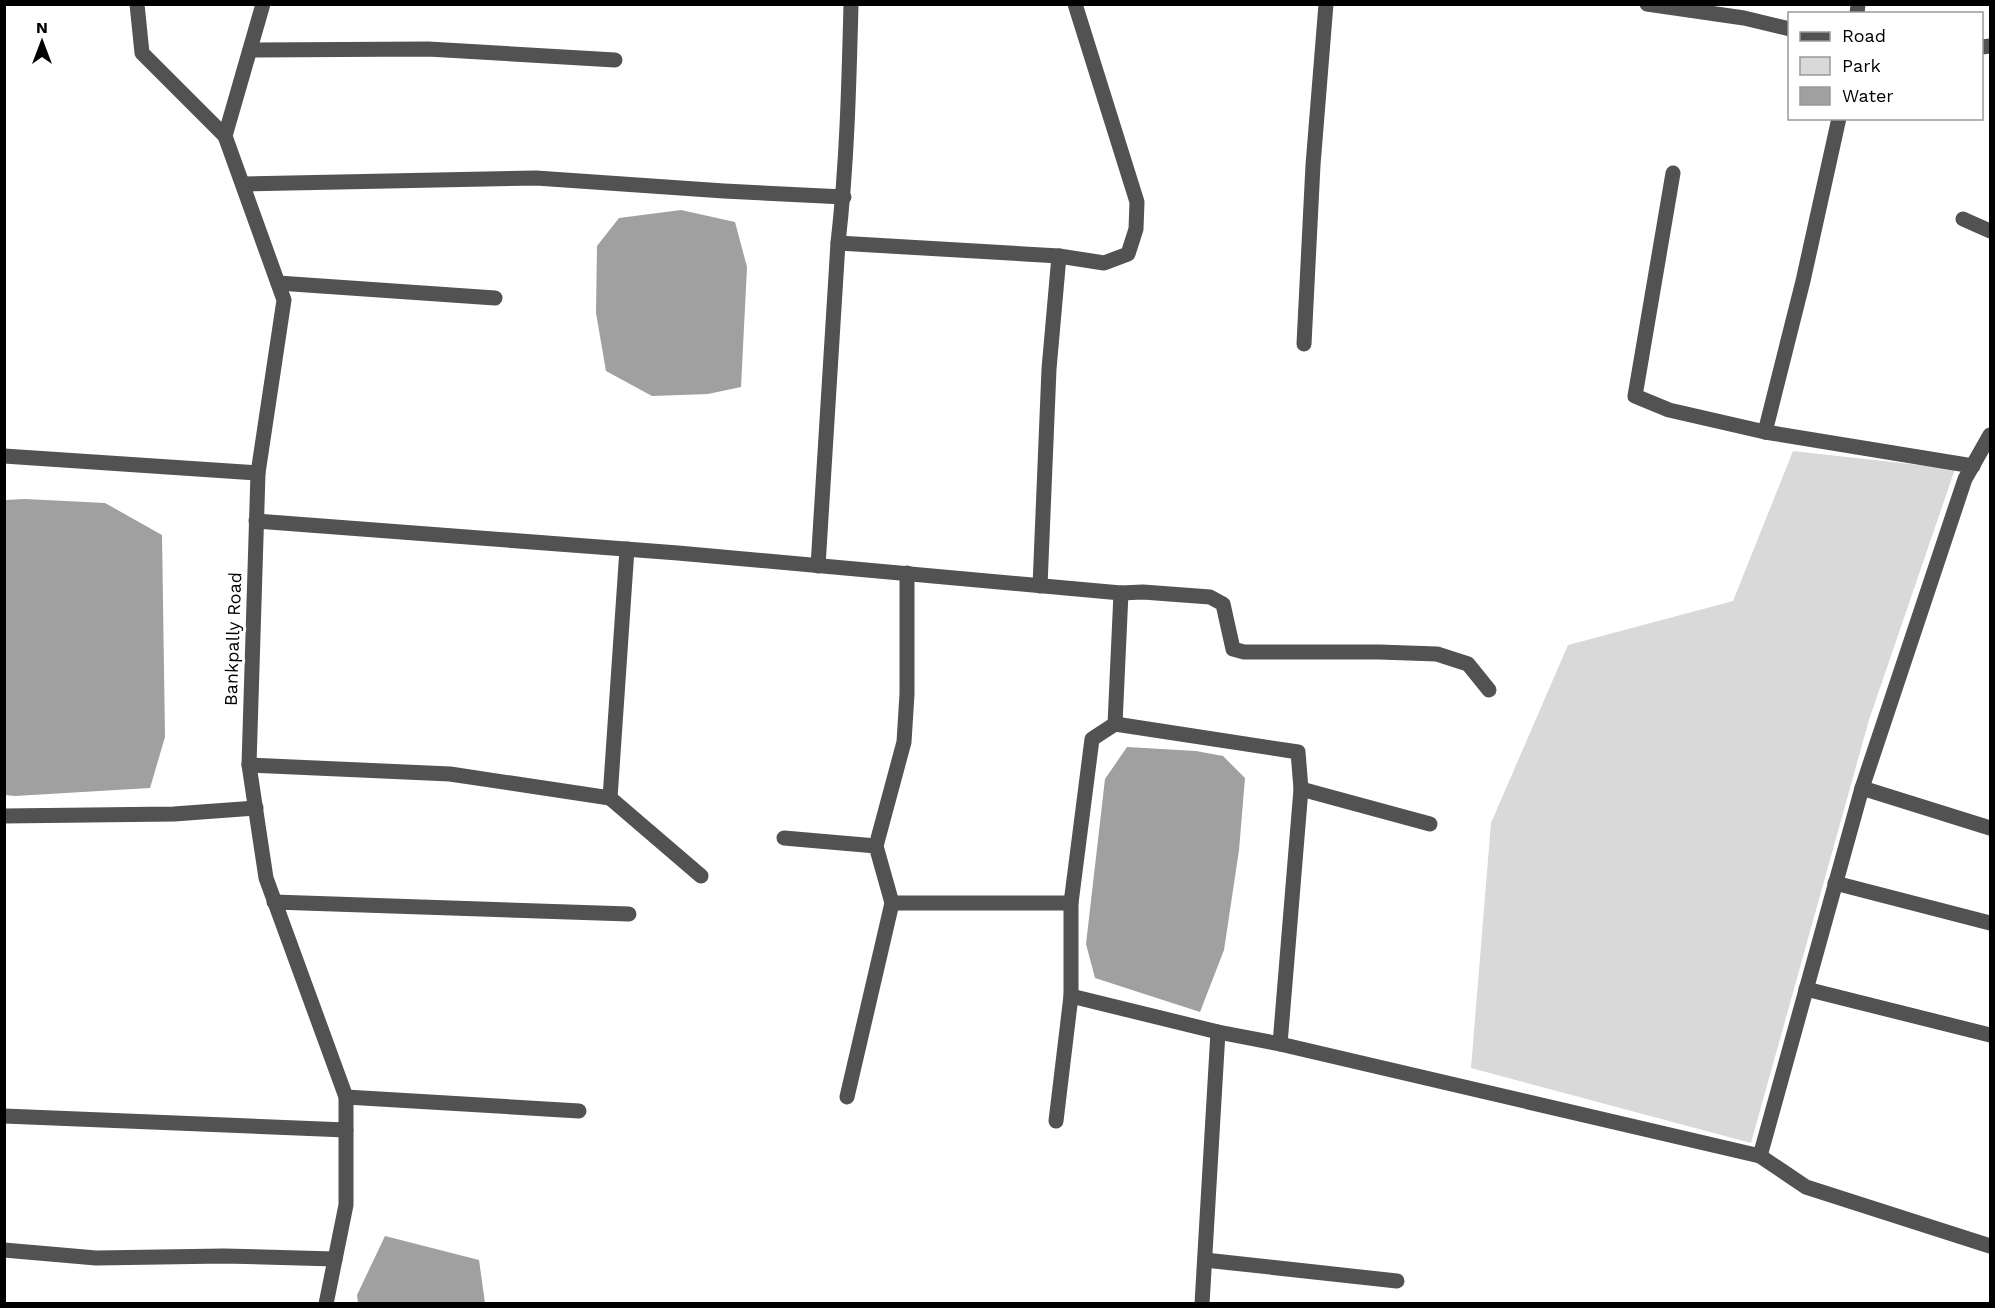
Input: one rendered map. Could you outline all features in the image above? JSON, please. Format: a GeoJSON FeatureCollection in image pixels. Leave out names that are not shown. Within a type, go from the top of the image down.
{"type":"FeatureCollection","features":[{"type":"Feature","properties":{"kind":"street","name":"Bankpally Road"},"geometry":{"type":"LineString","coordinates":[[137,4],[142,53],[225,136],[284,300],[258,474],[249,765],[266,878],[346,1097],[346,1205],[326,1304]]}},
{"type":"Feature","properties":{"kind":"street"},"geometry":{"type":"LineString","coordinates":[[225,136],[263,4]]}},
{"type":"Feature","properties":{"kind":"street"},"geometry":{"type":"LineString","coordinates":[[818,566],[838,243],[844,197],[851,4]]}},
{"type":"Feature","properties":{"kind":"street"},"geometry":{"type":"LineString","coordinates":[[838,243],[1059,256],[1104,263],[1128,254],[1136,229],[1137,202],[1075,4]]}},
{"type":"Feature","properties":{"kind":"street"},"geometry":{"type":"LineString","coordinates":[[1304,344],[1313,165],[1326,4]]}},
{"type":"Feature","properties":{"kind":"street"},"geometry":{"type":"LineString","coordinates":[[1647,4],[1744,11],[1788,28]]}},
{"type":"Feature","properties":{"kind":"street"},"geometry":{"type":"LineString","coordinates":[[250,50],[428,49],[615,60]]}},
{"type":"Feature","properties":{"kind":"street"},"geometry":{"type":"LineString","coordinates":[[1765,432],[1803,281],[1839,120]]}},
{"type":"Feature","properties":{"kind":"street"},"geometry":{"type":"LineString","coordinates":[[1673,173],[1635,396],[1669,410],[1765,432],[1973,466]]}},
{"type":"Feature","properties":{"kind":"street"},"geometry":{"type":"LineString","coordinates":[[243,184],[536,178],[844,197]]}},
{"type":"Feature","properties":{"kind":"street"},"geometry":{"type":"LineString","coordinates":[[1963,219],[1990,231]]}},
{"type":"Feature","properties":{"kind":"street"},"geometry":{"type":"LineString","coordinates":[[1040,586],[1049,369],[1059,256]]}},
{"type":"Feature","properties":{"kind":"street"},"geometry":{"type":"LineString","coordinates":[[278,283],[495,298]]}},
{"type":"Feature","properties":{"kind":"street"},"geometry":{"type":"LineString","coordinates":[[1760,1156],[1862,788],[1965,479],[1990,435]]}},
{"type":"Feature","properties":{"kind":"street"},"geometry":{"type":"LineString","coordinates":[[4,456],[258,474]]}},
{"type":"Feature","properties":{"kind":"street"},"geometry":{"type":"LineString","coordinates":[[256,521],[627,549],[1121,593],[1143,592],[1210,597],[1223,604],[1233,650],[1437,654],[1468,664],[1489,690]]}},
{"type":"Feature","properties":{"kind":"street"},"geometry":{"type":"LineString","coordinates":[[610,798],[627,549]]}},
{"type":"Feature","properties":{"kind":"street"},"geometry":{"type":"LineString","coordinates":[[847,1097],[892,903],[876,846],[904,742],[907,694],[907,573]]}},
{"type":"Feature","properties":{"kind":"street"},"geometry":{"type":"LineString","coordinates":[[1115,724],[1121,593]]}},
{"type":"Feature","properties":{"kind":"street"},"geometry":{"type":"LineString","coordinates":[[1056,1121],[1071,996],[1071,903],[1092,739],[1115,724],[1298,752],[1301,789],[1280,1044]]}},
{"type":"Feature","properties":{"kind":"street"},"geometry":{"type":"LineString","coordinates":[[249,765],[450,774],[610,798],[701,876]]}},
{"type":"Feature","properties":{"kind":"street"},"geometry":{"type":"LineString","coordinates":[[1862,788],[1990,828]]}},
{"type":"Feature","properties":{"kind":"street"},"geometry":{"type":"LineString","coordinates":[[1301,789],[1430,824]]}},
{"type":"Feature","properties":{"kind":"street"},"geometry":{"type":"LineString","coordinates":[[4,816],[174,814],[256,808]]}},
{"type":"Feature","properties":{"kind":"street"},"geometry":{"type":"LineString","coordinates":[[784,838],[876,846]]}},
{"type":"Feature","properties":{"kind":"street"},"geometry":{"type":"LineString","coordinates":[[1835,884],[1990,923]]}},
{"type":"Feature","properties":{"kind":"street"},"geometry":{"type":"LineString","coordinates":[[274,902],[629,914]]}},
{"type":"Feature","properties":{"kind":"street"},"geometry":{"type":"LineString","coordinates":[[892,903],[1071,903]]}},
{"type":"Feature","properties":{"kind":"street"},"geometry":{"type":"LineString","coordinates":[[1806,989],[1990,1035]]}},
{"type":"Feature","properties":{"kind":"street"},"geometry":{"type":"LineString","coordinates":[[1071,996],[1218,1032],[1280,1044],[1760,1156],[1806,1187],[1990,1246]]}},
{"type":"Feature","properties":{"kind":"street"},"geometry":{"type":"LineString","coordinates":[[1202,1304],[1218,1032]]}},
{"type":"Feature","properties":{"kind":"street"},"geometry":{"type":"LineString","coordinates":[[346,1097],[579,1111]]}},
{"type":"Feature","properties":{"kind":"street"},"geometry":{"type":"LineString","coordinates":[[4,1116],[346,1130]]}},
{"type":"Feature","properties":{"kind":"street"},"geometry":{"type":"LineString","coordinates":[[4,1250],[96,1258],[224,1256],[335,1259]]}},
{"type":"Feature","properties":{"kind":"street"},"geometry":{"type":"LineString","coordinates":[[1204,1260],[1397,1281]]}},
{"type":"Feature","properties":{"kind":"green space"},"geometry":{"type":"Polygon","coordinates":[[[1793,451],[1955,469],[1869,720],[1751,1143],[1471,1068],[1491,823],[1568,645],[1733,601],[1793,451]]]}},
{"type":"Feature","properties":{"kind":"water"},"geometry":{"type":"Polygon","coordinates":[[[681,210],[735,222],[747,267],[741,387],[708,394],[652,396],[606,371],[596,313],[597,246],[619,218],[681,210]]]}},
{"type":"Feature","properties":{"kind":"water"},"geometry":{"type":"Polygon","coordinates":[[[5,500],[105,503],[162,535],[165,737],[150,788],[5,795],[5,500]]]}},
{"type":"Feature","properties":{"kind":"water"},"geometry":{"type":"Polygon","coordinates":[[[1127,747],[1196,751],[1223,756],[1245,778],[1239,850],[1224,950],[1200,1012],[1095,978],[1086,944],[1105,779],[1127,747]]]}},
{"type":"Feature","properties":{"kind":"water"},"geometry":{"type":"Polygon","coordinates":[[[385,1236],[479,1260],[485,1303],[358,1303],[357,1295],[385,1236]]]}}]}
